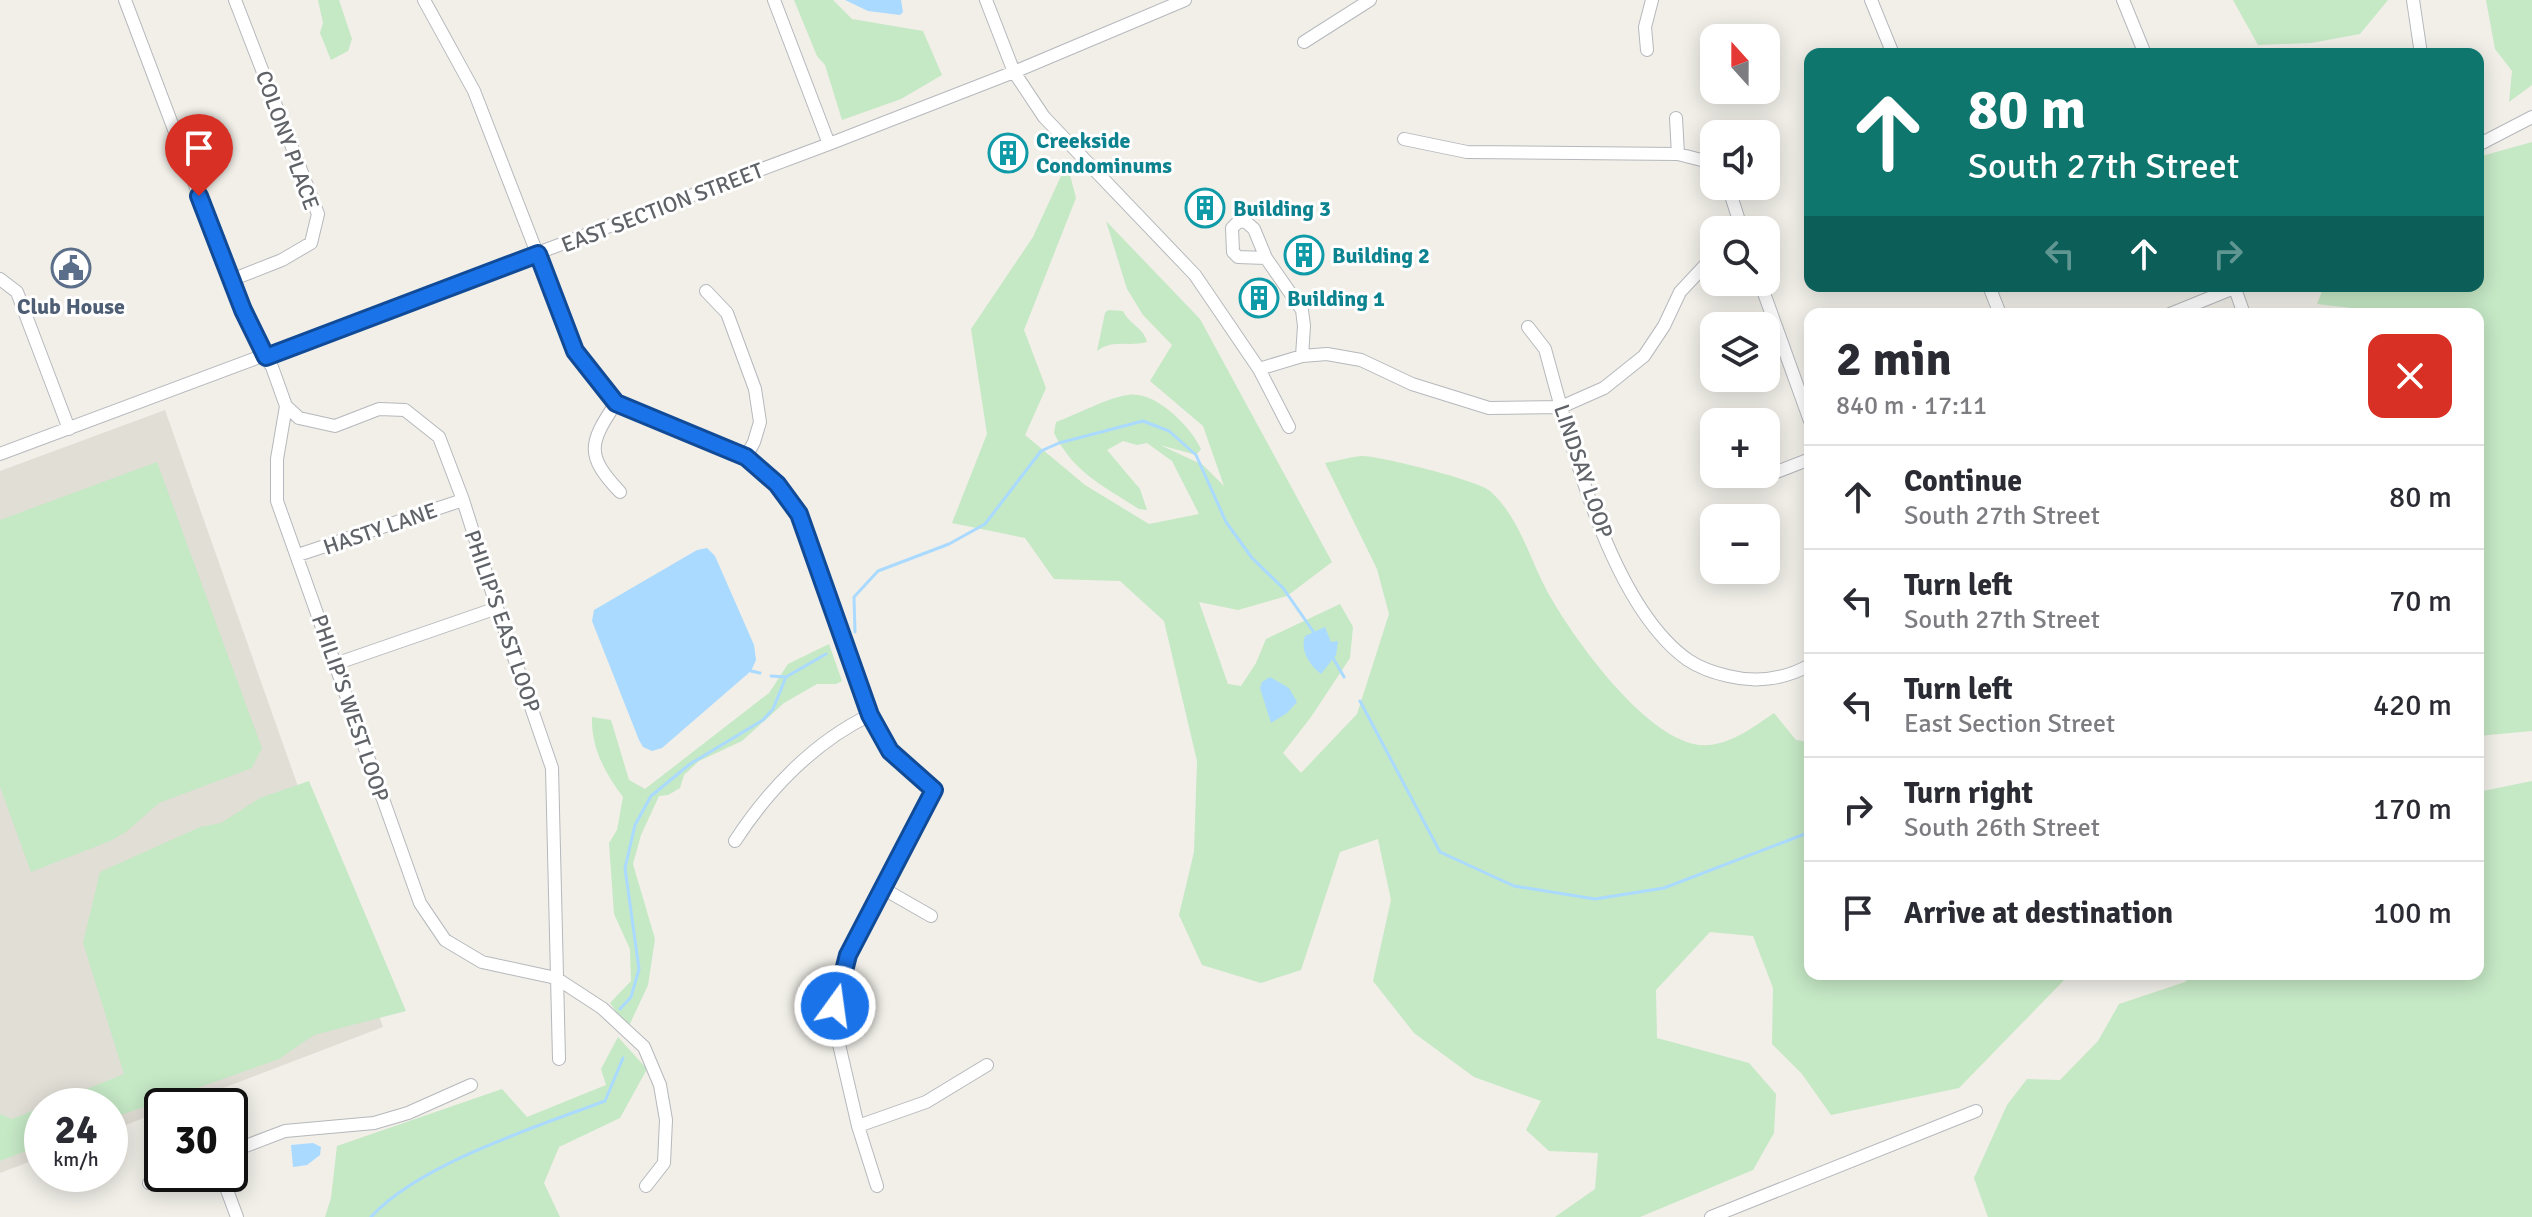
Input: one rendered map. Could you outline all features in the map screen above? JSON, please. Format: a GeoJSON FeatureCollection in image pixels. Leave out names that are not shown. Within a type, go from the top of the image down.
{"type":"FeatureCollection","features":[{"type":"Feature","properties":{"kind":"street","name":"PHILIP'S WEST LOOP"},"geometry":{"type":"LineString","coordinates":[[125,0],[231,280],[255,340],[273,370],[286,406],[277,459],[277,501],[420,903],[445,940],[482,962],[556,978]]}},
{"type":"Feature","properties":{"kind":"street","name":"COLONY PLACE"},"geometry":{"type":"LineString","coordinates":[[231,280],[282,260],[311,243],[318,214],[235,0]]}},
{"type":"Feature","properties":{"kind":"street"},"geometry":{"type":"LineString","coordinates":[[424,0],[474,91],[575,351],[616,403],[746,457],[777,484],[799,514],[870,715],[890,751],[934,790],[848,955],[835,1000],[838,1040],[858,1126],[877,1186]]}},
{"type":"Feature","properties":{"kind":"street"},"geometry":{"type":"LineString","coordinates":[[774,0],[829,144]]}},
{"type":"Feature","properties":{"kind":"street"},"geometry":{"type":"LineString","coordinates":[[986,0],[1014,72],[1052,128],[1195,275],[1259,369],[1289,427]]}},
{"type":"Feature","properties":{"kind":"street","name":"EAST SECTION STREET"},"geometry":{"type":"LineString","coordinates":[[0,454],[829,144],[1014,72],[1185,0]]}},
{"type":"Feature","properties":{"kind":"street"},"geometry":{"type":"LineString","coordinates":[[1304,42],[1370,0]]}},
{"type":"Feature","properties":{"kind":"street"},"geometry":{"type":"LineString","coordinates":[[1647,50],[1645,27],[1652,0]]}},
{"type":"Feature","properties":{"kind":"street"},"geometry":{"type":"LineString","coordinates":[[1871,0],[1891,48]]}},
{"type":"Feature","properties":{"kind":"street"},"geometry":{"type":"LineString","coordinates":[[2123,0],[2143,48]]}},
{"type":"Feature","properties":{"kind":"street"},"geometry":{"type":"LineString","coordinates":[[2413,0],[2420,48]]}},
{"type":"Feature","properties":{"kind":"street"},"geometry":{"type":"LineString","coordinates":[[2484,142],[2532,117]]}},
{"type":"Feature","properties":{"kind":"street"},"geometry":{"type":"LineString","coordinates":[[1676,118],[1678,154]]}},
{"type":"Feature","properties":{"kind":"street"},"geometry":{"type":"LineString","coordinates":[[1404,139],[1467,152],[1678,154],[1700,160]]}},
{"type":"Feature","properties":{"kind":"street"},"geometry":{"type":"LineString","coordinates":[[1266,258],[1302,310],[1302,356]]}},
{"type":"Feature","properties":{"kind":"street"},"geometry":{"type":"LineString","coordinates":[[1259,369],[1302,356],[1327,354],[1361,360],[1412,384],[1489,408],[1561,407],[1604,388],[1644,356],[1664,326],[1680,292],[1700,271]]}},
{"type":"Feature","properties":{"kind":"street"},"geometry":{"type":"LineString","coordinates":[[0,279],[17,292],[69,429]]}},
{"type":"Feature","properties":{"kind":"street"},"geometry":{"type":"LineString","coordinates":[[706,291],[727,313],[755,389],[760,422],[746,457]]}},
{"type":"Feature","properties":{"kind":"street"},"geometry":{"type":"LineString","coordinates":[[2184,308],[2222,292]]}},
{"type":"Feature","properties":{"kind":"street"},"geometry":{"type":"LineString","coordinates":[[1765,296],[1804,404]]}},
{"type":"Feature","properties":{"kind":"street","name":"LINDSAY LOOP"},"geometry":{"type":"LineString","coordinates":[[1528,327],[1545,349],[1593,513],[1637,600],[1661,634],[1689,661],[1745,680],[1796,673],[1804,668]]}},
{"type":"Feature","properties":{"kind":"street"},"geometry":{"type":"LineString","coordinates":[[616,403],[597,432],[595,450],[601,472],[620,492]]}},
{"type":"Feature","properties":{"kind":"street","name":"PHILIP'S EAST LOOP"},"geometry":{"type":"LineString","coordinates":[[286,406],[299,418],[335,426],[379,409],[405,410],[439,437],[552,768],[559,1059]]}},
{"type":"Feature","properties":{"kind":"street"},"geometry":{"type":"LineString","coordinates":[[1780,471],[1804,461]]}},
{"type":"Feature","properties":{"kind":"street","name":"HASTY LANE"},"geometry":{"type":"LineString","coordinates":[[298,555],[463,500]]}},
{"type":"Feature","properties":{"kind":"street"},"geometry":{"type":"LineString","coordinates":[[335,664],[497,608]]}},
{"type":"Feature","properties":{"kind":"street"},"geometry":{"type":"LineString","coordinates":[[735,841],[756,808],[803,762],[830,737],[870,715]]}},
{"type":"Feature","properties":{"kind":"street"},"geometry":{"type":"LineString","coordinates":[[882,888],[931,916]]}},
{"type":"Feature","properties":{"kind":"street"},"geometry":{"type":"LineString","coordinates":[[556,978],[602,1008],[644,1047],[660,1085],[666,1120],[664,1163],[646,1186]]}},
{"type":"Feature","properties":{"kind":"street"},"geometry":{"type":"LineString","coordinates":[[858,1126],[926,1102],[987,1065]]}},
{"type":"Feature","properties":{"kind":"street"},"geometry":{"type":"LineString","coordinates":[[248,1145],[285,1131],[374,1123],[408,1113],[471,1085]]}},
{"type":"Feature","properties":{"kind":"street"},"geometry":{"type":"LineString","coordinates":[[1711,1217],[1976,1111]]}},
{"type":"Feature","properties":{"kind":"street"},"geometry":{"type":"LineString","coordinates":[[228,1192],[237,1217]]}},
{"type":"Feature","properties":{"kind":"shaded area"},"geometry":{"type":"Polygon","coordinates":[[[165,410],[383,1027],[223,1088],[144,1088],[144,1118],[128,1124],[128,1088],[24,1088],[24,1164],[0,1173],[0,471],[165,410]]]}},
{"type":"Feature","properties":{"kind":"green space"},"geometry":{"type":"Polygon","coordinates":[[[318,0],[339,0],[352,39],[348,51],[331,60],[320,33],[323,23],[318,0]]]}},
{"type":"Feature","properties":{"kind":"green space"},"geometry":{"type":"Polygon","coordinates":[[[794,0],[833,0],[852,19],[923,31],[942,75],[901,99],[842,120],[825,65],[817,56],[794,0]]]}},
{"type":"Feature","properties":{"kind":"green space"},"geometry":{"type":"Polygon","coordinates":[[[2233,0],[2388,0],[2360,34],[2311,43],[2258,45],[2233,0]]]}},
{"type":"Feature","properties":{"kind":"green space"},"geometry":{"type":"Polygon","coordinates":[[[2486,0],[2532,0],[2532,85],[2509,102],[2512,71],[2495,49],[2486,0]]]}},
{"type":"Feature","properties":{"kind":"green space"},"geometry":{"type":"Polygon","coordinates":[[[2532,142],[2532,731],[2484,735],[2484,308],[2351,308],[2317,304],[2322,292],[2484,292],[2484,155],[2532,142]]]}},
{"type":"Feature","properties":{"kind":"green space"},"geometry":{"type":"Polygon","coordinates":[[[1067,163],[1076,198],[1024,330],[1046,388],[1025,435],[1085,485],[1149,524],[1199,514],[1172,461],[1147,443],[1137,445],[1123,441],[1107,450],[1140,489],[1147,510],[1139,509],[1090,477],[1062,447],[1054,433],[1056,422],[1112,399],[1138,395],[1171,412],[1201,449],[1196,455],[1160,445],[1203,465],[1224,486],[1203,426],[1150,381],[1172,345],[1143,315],[1127,289],[1106,221],[1200,319],[1332,562],[1287,596],[1238,610],[1199,602],[1228,684],[1241,686],[1256,663],[1266,639],[1340,604],[1353,627],[1350,658],[1283,753],[1301,773],[1357,714],[1389,614],[1377,569],[1325,463],[1361,456],[1428,469],[1482,486],[1500,501],[1516,525],[1547,591],[1574,634],[1616,687],[1663,730],[1687,742],[1718,744],[1774,713],[1796,740],[1804,741],[1804,980],[2064,980],[1959,1088],[1831,1115],[1802,1074],[1772,1044],[1773,988],[1753,936],[1710,932],[1656,990],[1657,1038],[1749,1063],[1776,1094],[1774,1133],[1753,1170],[1640,1217],[1555,1217],[1595,1189],[1598,1153],[1549,1151],[1526,1130],[1541,1101],[1474,1077],[1414,1033],[1373,981],[1391,900],[1378,839],[1340,852],[1301,970],[1261,983],[1202,965],[1179,915],[1194,852],[1197,761],[1164,621],[1120,581],[1054,579],[1025,538],[952,523],[987,434],[971,329],[1033,237],[1067,163]]]}},
{"type":"Feature","properties":{"kind":"green space"},"geometry":{"type":"Polygon","coordinates":[[[1108,310],[1123,311],[1147,342],[1109,345],[1097,351],[1108,310]]]}},
{"type":"Feature","properties":{"kind":"green space"},"geometry":{"type":"Polygon","coordinates":[[[157,462],[262,748],[252,768],[159,803],[126,832],[110,841],[31,872],[0,787],[0,520],[157,462]]]}},
{"type":"Feature","properties":{"kind":"green space"},"geometry":{"type":"Polygon","coordinates":[[[829,644],[842,681],[817,684],[784,703],[742,741],[699,761],[684,775],[680,788],[659,796],[641,835],[633,864],[655,939],[648,985],[628,1028],[610,1003],[631,981],[630,949],[614,914],[609,843],[617,830],[623,797],[600,760],[592,717],[611,720],[629,780],[645,789],[769,693],[788,664],[829,644]]]}},
{"type":"Feature","properties":{"kind":"green space"},"geometry":{"type":"Polygon","coordinates":[[[309,781],[406,1011],[314,1035],[279,1059],[197,1088],[144,1088],[144,1107],[128,1113],[128,1088],[89,1088],[124,1074],[83,943],[100,872],[200,827],[221,823],[260,798],[309,781]]]}},
{"type":"Feature","properties":{"kind":"green space"},"geometry":{"type":"Polygon","coordinates":[[[2532,781],[2532,1217],[1988,1217],[1974,1178],[2007,1105],[2027,1079],[2060,1080],[2098,1041],[2119,1004],[2187,980],[2484,980],[2484,791],[2532,781]]]}},
{"type":"Feature","properties":{"kind":"green space"},"geometry":{"type":"Polygon","coordinates":[[[618,1037],[647,1069],[620,1118],[559,1147],[544,1183],[560,1217],[325,1217],[331,1198],[337,1146],[502,1089],[527,1117],[606,1085],[601,1069],[618,1037]]]}},
{"type":"Feature","properties":{"kind":"green space"},"geometry":{"type":"Polygon","coordinates":[[[0,1114],[12,1119],[24,1114],[24,1152],[0,1161],[0,1114]]]}},
{"type":"Feature","properties":{"kind":"water"},"geometry":{"type":"Polygon","coordinates":[[[845,0],[901,0],[903,12],[900,15],[868,11],[845,0]]]}},
{"type":"Feature","properties":{"kind":"water"},"geometry":{"type":"Polygon","coordinates":[[[707,548],[715,556],[754,645],[756,660],[751,671],[662,748],[652,751],[643,747],[639,740],[592,621],[594,610],[697,550],[707,548]]]}},
{"type":"Feature","properties":{"kind":"water"},"geometry":{"type":"Polygon","coordinates":[[[1325,627],[1331,642],[1338,641],[1336,655],[1321,674],[1307,657],[1304,642],[1305,636],[1325,627]]]}},
{"type":"Feature","properties":{"kind":"water"},"geometry":{"type":"Polygon","coordinates":[[[1270,677],[1289,688],[1297,702],[1271,723],[1260,688],[1262,682],[1270,677]]]}},
{"type":"Feature","properties":{"kind":"water"},"geometry":{"type":"Polygon","coordinates":[[[313,1143],[321,1147],[320,1155],[307,1165],[293,1167],[291,1145],[313,1143]]]}},
{"type":"Feature","properties":{"kind":"waterway"},"geometry":{"type":"LineString","coordinates":[[855,632],[854,597],[878,571],[949,544],[985,524],[1041,451],[1059,443],[1143,421],[1169,431],[1196,455],[1226,522],[1252,558],[1283,588],[1315,634]]}},
{"type":"Feature","properties":{"kind":"waterway"},"geometry":{"type":"LineString","coordinates":[[620,1009],[631,997],[639,969],[625,868],[635,825],[651,796],[690,764],[763,720],[773,709],[786,677],[826,654]]}},
{"type":"Feature","properties":{"kind":"waterway"},"geometry":{"type":"LineString","coordinates":[[1332,656],[1344,677]]}},
{"type":"Feature","properties":{"kind":"waterway"},"geometry":{"type":"LineString","coordinates":[[751,671],[760,673]]}},
{"type":"Feature","properties":{"kind":"waterway"},"geometry":{"type":"LineString","coordinates":[[771,676],[786,677]]}},
{"type":"Feature","properties":{"kind":"waterway"},"geometry":{"type":"LineString","coordinates":[[1360,701],[1440,852],[1514,886],[1595,899],[1664,888],[1804,834]]}},
{"type":"Feature","properties":{"kind":"waterway"},"geometry":{"type":"LineString","coordinates":[[371,1217],[418,1180],[448,1164],[481,1148],[605,1101],[623,1058]]}},
{"type":"Feature","properties":{"kind":"place","name":"Creekside Condominums"},"geometry":{"type":"Point","coordinates":[1008,153]}},
{"type":"Feature","properties":{"kind":"place","name":"Building 3"},"geometry":{"type":"Point","coordinates":[1205,208]}},
{"type":"Feature","properties":{"kind":"place","name":"Building 2"},"geometry":{"type":"Point","coordinates":[1304,255]}},
{"type":"Feature","properties":{"kind":"place","name":"Club House"},"geometry":{"type":"Point","coordinates":[71,268]}},
{"type":"Feature","properties":{"kind":"place","name":"Building 1"},"geometry":{"type":"Point","coordinates":[1259,298]}},
{"type":"Feature","properties":{"kind":"route"},"geometry":{"type":"LineString","coordinates":[[199,196],[255,340],[266,357],[538,254],[575,351],[616,403],[746,457],[777,484],[799,514],[870,715],[890,751],[934,790],[848,955],[835,1006]]}}]}
